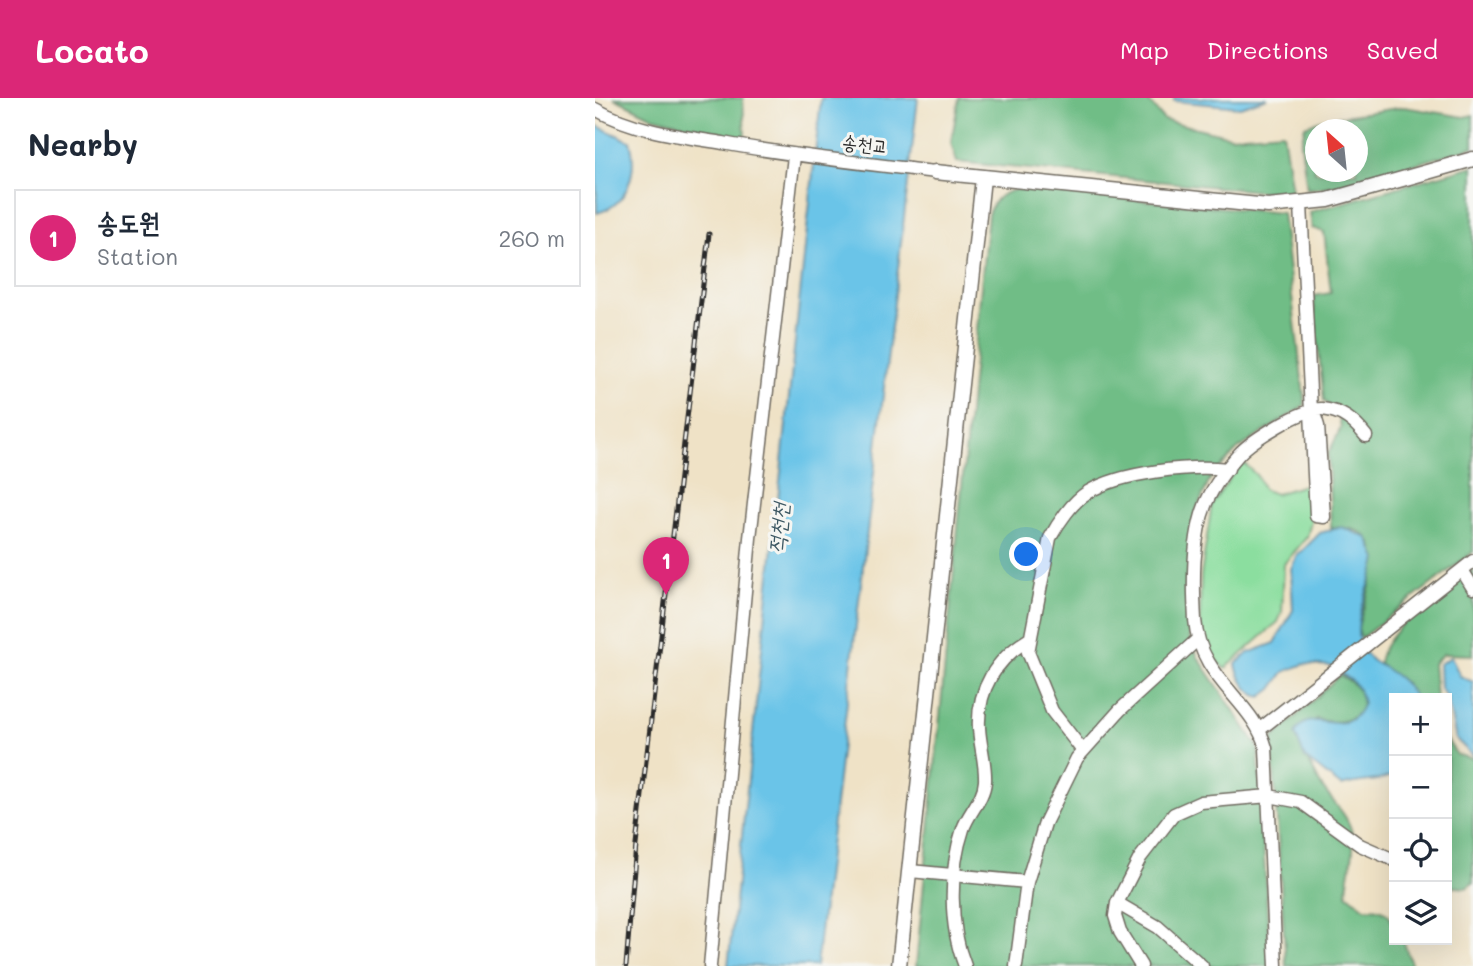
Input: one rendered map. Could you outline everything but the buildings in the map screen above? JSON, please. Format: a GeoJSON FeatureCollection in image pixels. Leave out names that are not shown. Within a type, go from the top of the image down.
{"type":"FeatureCollection","features":[{"type":"Feature","properties":{"kind":"main road"},"geometry":{"type":"LineString","coordinates":[[931,171],[1268,206],[1328,200],[1473,159]]}},
{"type":"Feature","properties":{"kind":"main road"},"geometry":{"type":"LineString","coordinates":[[899,966],[983,178]]}},
{"type":"Feature","properties":{"kind":"street","name":"송천교"},"geometry":{"type":"LineString","coordinates":[[595,109],[622,124],[652,131],[796,156],[931,171]]}},
{"type":"Feature","properties":{"kind":"street"},"geometry":{"type":"LineString","coordinates":[[710,966],[750,538],[796,156]]}},
{"type":"Feature","properties":{"kind":"street"},"geometry":{"type":"LineString","coordinates":[[1301,204],[1316,516],[1324,517],[1318,426],[1313,410]]}},
{"type":"Feature","properties":{"kind":"street"},"geometry":{"type":"LineString","coordinates":[[1276,966],[1266,748],[1259,730],[1207,662],[1198,639],[1194,580],[1199,529],[1206,503],[1228,469],[1251,444],[1313,410],[1344,414],[1354,420],[1366,436]]}},
{"type":"Feature","properties":{"kind":"street"},"geometry":{"type":"LineString","coordinates":[[1083,751],[1052,711],[1028,652],[1028,640],[1050,538],[1056,526],[1087,492],[1134,476],[1208,467],[1228,469]]}},
{"type":"Feature","properties":{"kind":"street"},"geometry":{"type":"LineString","coordinates":[[1259,730],[1473,561]]}},
{"type":"Feature","properties":{"kind":"street"},"geometry":{"type":"LineString","coordinates":[[1462,570],[1473,589]]}},
{"type":"Feature","properties":{"kind":"street"},"geometry":{"type":"LineString","coordinates":[[1016,966],[1027,882],[1045,823],[1083,751],[1120,710],[1198,639]]}},
{"type":"Feature","properties":{"kind":"street"},"geometry":{"type":"LineString","coordinates":[[965,966],[954,923],[954,875],[963,829],[985,781],[979,727],[986,682],[1013,649],[1028,640]]}},
{"type":"Feature","properties":{"kind":"street"},"geometry":{"type":"LineString","coordinates":[[1141,966],[1120,932],[1115,916],[1117,904],[1140,858],[1174,814],[1201,802],[1269,796],[1301,803],[1360,845],[1389,858]]}},
{"type":"Feature","properties":{"kind":"street"},"geometry":{"type":"LineString","coordinates":[[910,871],[1027,882]]}},
{"type":"Feature","properties":{"kind":"street"},"geometry":{"type":"LineString","coordinates":[[1117,904],[1158,927],[1202,966]]}},
{"type":"Feature","properties":{"kind":"green space"},"geometry":{"type":"Polygon","coordinates":[[[614,98],[743,98],[745,139],[653,117],[614,98]]]}},
{"type":"Feature","properties":{"kind":"green space"},"geometry":{"type":"Polygon","coordinates":[[[959,98],[1146,98],[1164,120],[1230,136],[1283,132],[1292,191],[1279,193],[957,162],[951,143],[959,98]]]}},
{"type":"Feature","properties":{"kind":"green space"},"geometry":{"type":"Polygon","coordinates":[[[1404,107],[1464,117],[1473,115],[1473,147],[1368,178],[1368,119],[1324,119],[1404,107]]]}},
{"type":"Feature","properties":{"kind":"green space"},"geometry":{"type":"Polygon","coordinates":[[[1305,126],[1305,174],[1301,143],[1305,126]]]}},
{"type":"Feature","properties":{"kind":"green space"},"geometry":{"type":"Polygon","coordinates":[[[1473,166],[1473,552],[1361,638],[1358,628],[1372,579],[1373,548],[1366,536],[1353,529],[1331,528],[1328,454],[1341,428],[1339,414],[1324,401],[1313,296],[1331,293],[1324,232],[1312,228],[1310,212],[1473,166]]]}},
{"type":"Feature","properties":{"kind":"green space"},"geometry":{"type":"Polygon","coordinates":[[[1306,182],[1354,182],[1344,185],[1307,189],[1306,182]]]}},
{"type":"Feature","properties":{"kind":"green space"},"geometry":{"type":"Polygon","coordinates":[[[1019,189],[1282,213],[1305,405],[1238,449],[1211,477],[1195,513],[1186,587],[1190,639],[1198,657],[1258,747],[1270,966],[916,966],[988,214],[999,197],[1019,189]]]}},
{"type":"Feature","properties":{"kind":"green space"},"geometry":{"type":"Polygon","coordinates":[[[1242,461],[1257,476],[1264,490],[1276,494],[1307,484],[1311,522],[1307,537],[1284,564],[1282,612],[1278,622],[1225,669],[1205,650],[1200,620],[1201,575],[1212,504],[1242,461]]]}},
{"type":"Feature","properties":{"kind":"green space"},"geometry":{"type":"Polygon","coordinates":[[[1473,569],[1473,655],[1443,654],[1433,664],[1436,693],[1412,693],[1405,683],[1379,664],[1383,651],[1403,624],[1473,569]]]}},
{"type":"Feature","properties":{"kind":"green space"},"geometry":{"type":"Polygon","coordinates":[[[1340,675],[1360,693],[1360,710],[1354,717],[1331,722],[1316,719],[1305,758],[1344,815],[1351,830],[1353,853],[1347,894],[1365,908],[1380,909],[1389,915],[1389,945],[1405,945],[1412,966],[1286,966],[1272,739],[1340,675]]]}},
{"type":"Feature","properties":{"kind":"green space"},"geometry":{"type":"Polygon","coordinates":[[[1452,748],[1457,755],[1473,758],[1473,883],[1466,888],[1452,887],[1452,748]]]}},
{"type":"Feature","properties":{"kind":"water","name":"적천천"},"geometry":{"type":"Polygon","coordinates":[[[821,98],[918,98],[816,966],[728,966],[821,98]]]}},
{"type":"Feature","properties":{"kind":"water"},"geometry":{"type":"Polygon","coordinates":[[[1174,98],[1267,98],[1240,107],[1174,101],[1174,98]]]}},
{"type":"Feature","properties":{"kind":"water"},"geometry":{"type":"Polygon","coordinates":[[[595,125],[630,141],[633,163],[629,185],[624,194],[608,209],[597,213],[595,125]]]}},
{"type":"Feature","properties":{"kind":"water"},"geometry":{"type":"Polygon","coordinates":[[[1342,527],[1368,538],[1377,559],[1360,614],[1359,642],[1365,653],[1398,678],[1411,693],[1389,693],[1389,777],[1341,786],[1305,758],[1295,734],[1302,725],[1310,721],[1338,723],[1348,721],[1356,715],[1363,703],[1359,690],[1352,681],[1331,666],[1304,664],[1284,672],[1272,689],[1261,697],[1251,692],[1244,684],[1236,664],[1248,653],[1275,643],[1293,610],[1291,569],[1296,557],[1320,533],[1342,527]]]}},
{"type":"Feature","properties":{"kind":"water"},"geometry":{"type":"Polygon","coordinates":[[[1451,657],[1460,676],[1473,682],[1473,756],[1456,739],[1452,721],[1452,693],[1444,693],[1440,688],[1439,664],[1451,657]]]}},
{"type":"Feature","properties":{"kind":"railway"},"geometry":{"type":"LineString","coordinates":[[626,966],[636,845],[709,234]]}},
{"type":"Feature","properties":{"kind":"place","name":"송도원"},"geometry":{"type":"Point","coordinates":[666,595]}}]}
